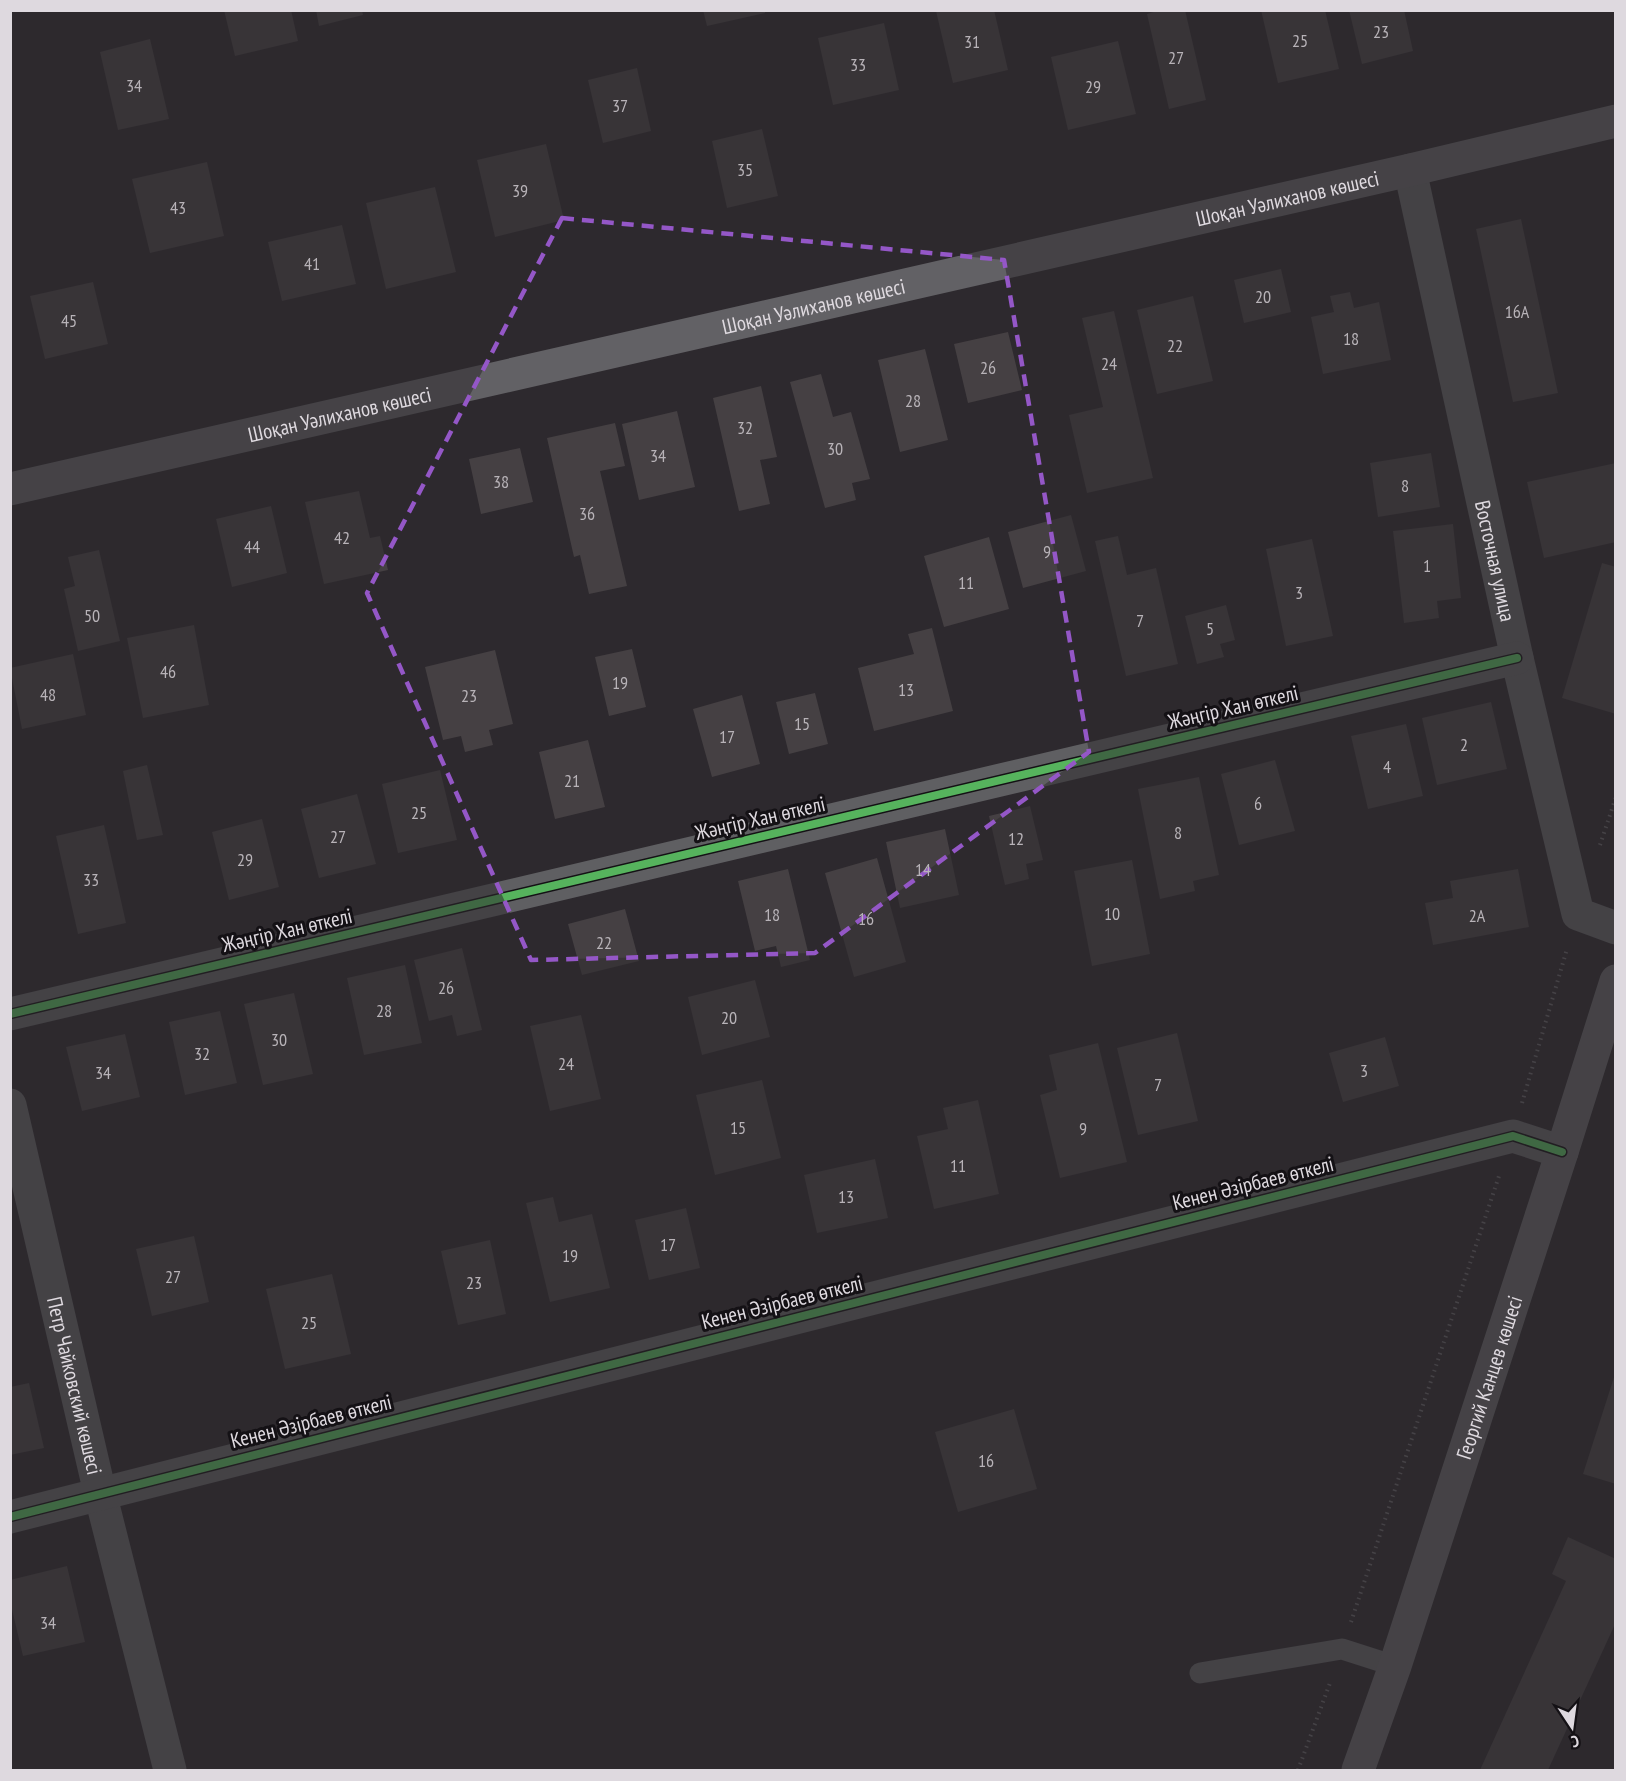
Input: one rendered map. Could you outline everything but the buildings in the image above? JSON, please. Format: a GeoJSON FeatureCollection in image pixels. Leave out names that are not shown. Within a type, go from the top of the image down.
{"type":"FeatureCollection","features":[{"type":"Feature","properties":{"kind":"main road","name":"Шоқан Уәлиханов көшесі"},"geometry":{"type":"LineString","coordinates":[[10,489],[1616,121]]}},
{"type":"Feature","properties":{"kind":"main road","name":"Георгий Канцев көшесі"},"geometry":{"type":"LineString","coordinates":[[1358,1770],[1395,1666],[1616,981]]}},
{"type":"Feature","properties":{"kind":"street","name":"Восточная улица"},"geometry":{"type":"LineString","coordinates":[[1410,170],[1517,658],[1578,914]]}},
{"type":"Feature","properties":{"kind":"street","name":"Жәңгір Хан өткелі"},"geometry":{"type":"LineString","coordinates":[[10,1014],[1517,658]]}},
{"type":"Feature","properties":{"kind":"street"},"geometry":{"type":"LineString","coordinates":[[1578,914],[1616,928]]}},
{"type":"Feature","properties":{"kind":"street","name":"Петр Чайковский көшесі"},"geometry":{"type":"LineString","coordinates":[[10,1105],[100,1493],[170,1770]]}},
{"type":"Feature","properties":{"kind":"street"},"geometry":{"type":"LineString","coordinates":[[1513,1136],[1562,1152]]}},
{"type":"Feature","properties":{"kind":"street","name":"Кенен Әзірбаев өткелі"},"geometry":{"type":"LineString","coordinates":[[10,1516],[1513,1136]]}},
{"type":"Feature","properties":{"kind":"lane"},"geometry":{"type":"LineString","coordinates":[[1200,1672],[1342,1649],[1395,1666]]}},
{"type":"Feature","properties":{"kind":"path"},"geometry":{"type":"LineString","coordinates":[[1598,850],[1616,797]]}},
{"type":"Feature","properties":{"kind":"path"},"geometry":{"type":"LineString","coordinates":[[1298,1770],[1342,1649],[1513,1136],[1578,914]]}},
{"type":"Feature","properties":{"kind":"highlighted area"},"geometry":{"type":"Polygon","coordinates":[[[562,218],[1004,260],[1089,752],[815,953],[531,960],[367,593],[562,218]]]}},
{"type":"Feature","properties":{"kind":"cycle path"},"geometry":{"type":"LineString","coordinates":[[10,1014],[1517,658]]}},
{"type":"Feature","properties":{"kind":"cycle path"},"geometry":{"type":"LineString","coordinates":[[10,1517],[1513,1136],[1562,1152]]}}]}
